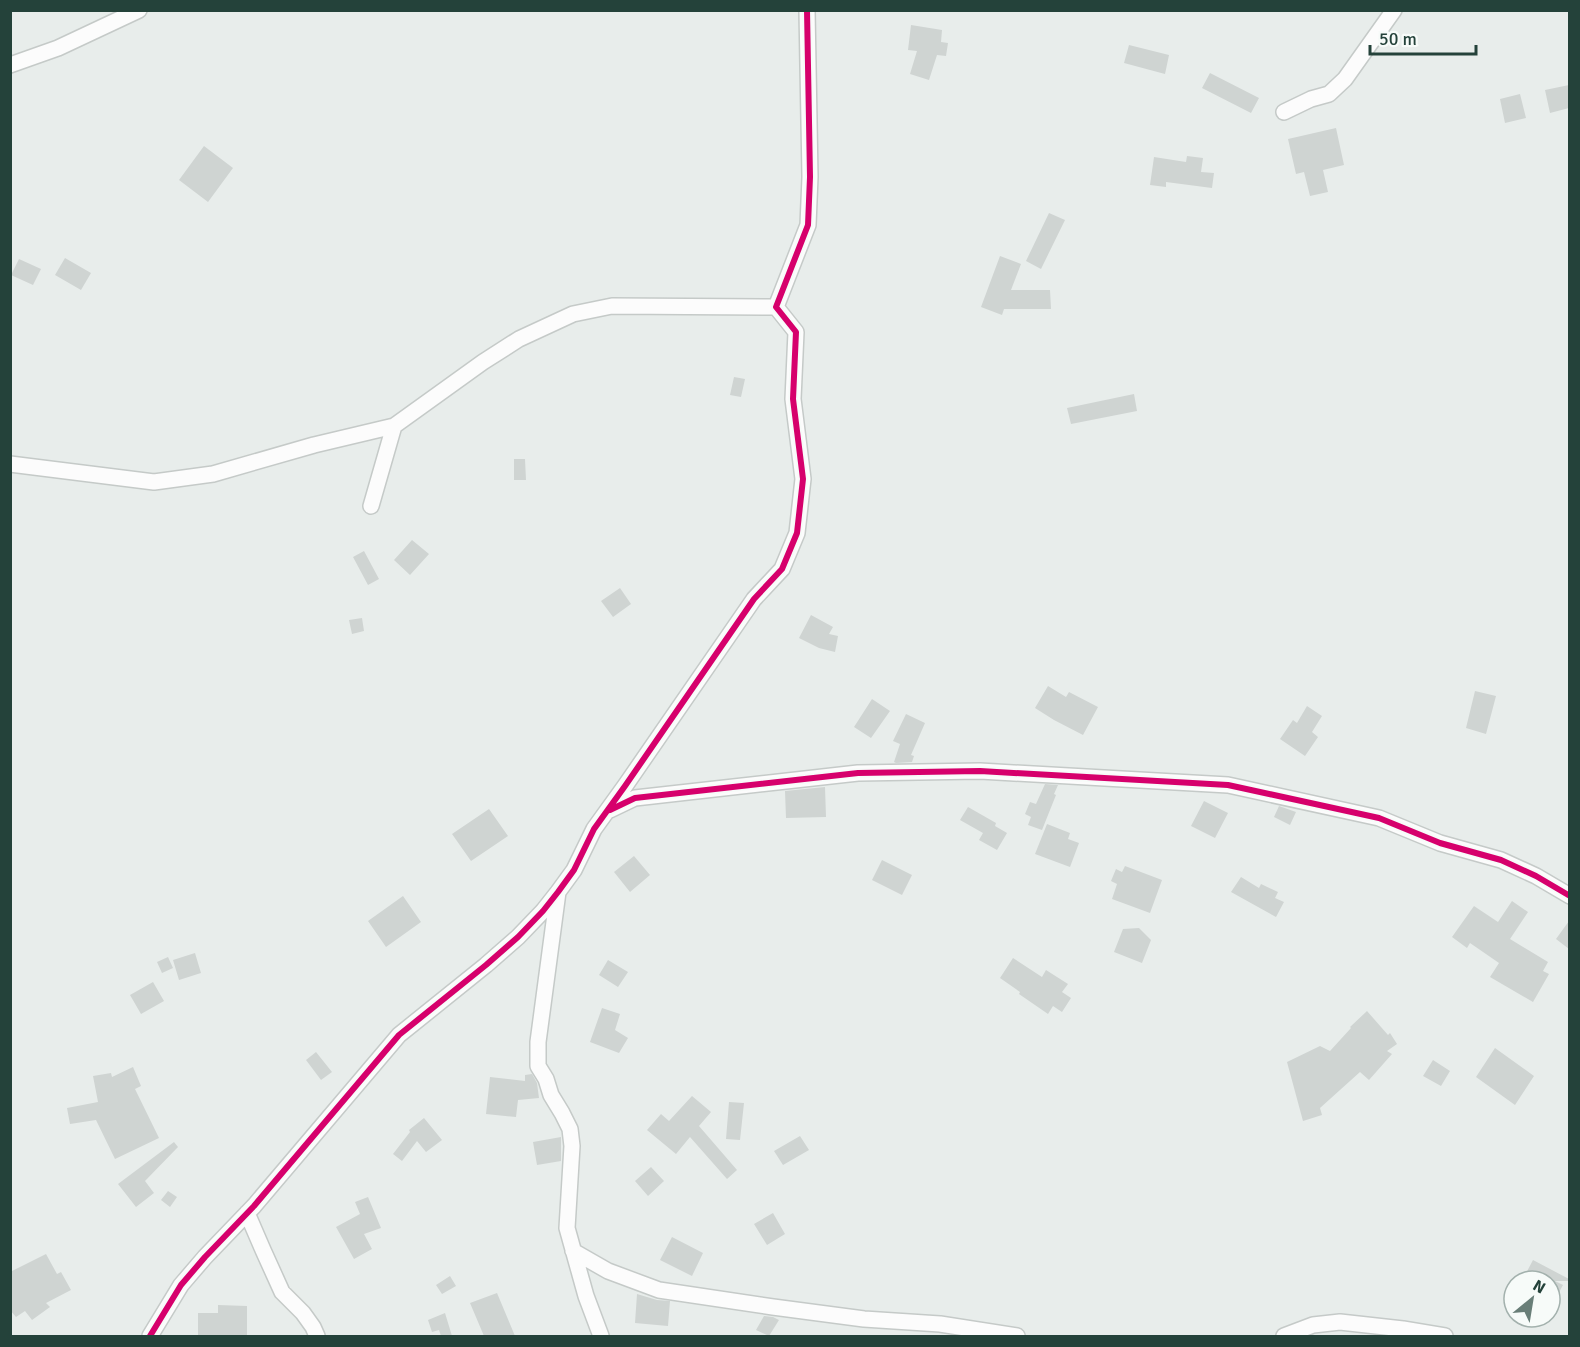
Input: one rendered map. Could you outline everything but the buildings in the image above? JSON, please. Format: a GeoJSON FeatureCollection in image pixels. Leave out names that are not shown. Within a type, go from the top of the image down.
{"type":"FeatureCollection","features":[{"type":"Feature","properties":{"kind":"street"},"geometry":{"type":"LineString","coordinates":[[10,65],[58,48],[139,10]]}},
{"type":"Feature","properties":{"kind":"street"},"geometry":{"type":"LineString","coordinates":[[777,307],[808,225],[810,177],[807,10]]}},
{"type":"Feature","properties":{"kind":"street"},"geometry":{"type":"LineString","coordinates":[[1284,112],[1311,99],[1329,94],[1345,79],[1394,10]]}},
{"type":"Feature","properties":{"kind":"street"},"geometry":{"type":"LineString","coordinates":[[10,464],[154,482],[213,474],[314,445],[394,426],[519,339],[573,314],[612,306],[777,307]]}},
{"type":"Feature","properties":{"kind":"street"},"geometry":{"type":"LineString","coordinates":[[150,1336],[181,1285],[204,1257],[247,1213],[399,1035],[486,965],[543,911],[573,870],[594,829],[754,599],[782,569],[797,533],[803,479],[793,399],[796,332],[777,307]]}},
{"type":"Feature","properties":{"kind":"street"},"geometry":{"type":"LineString","coordinates":[[370,506],[394,426]]}},
{"type":"Feature","properties":{"kind":"street"},"geometry":{"type":"LineString","coordinates":[[607,811],[635,798],[858,773],[980,771],[1228,785],[1379,818],[1440,843],[1501,860],[1536,876],[1569,896]]}},
{"type":"Feature","properties":{"kind":"street"},"geometry":{"type":"LineString","coordinates":[[558,892],[538,1042],[538,1066],[546,1079],[550,1095],[570,1129],[572,1146],[567,1228],[586,1296],[601,1336]]}},
{"type":"Feature","properties":{"kind":"street"},"geometry":{"type":"LineString","coordinates":[[247,1213],[282,1292],[303,1313],[317,1336]]}},
{"type":"Feature","properties":{"kind":"street"},"geometry":{"type":"LineString","coordinates":[[573,1251],[608,1271],[659,1290],[784,1309],[940,1324],[1017,1336]]}},
{"type":"Feature","properties":{"kind":"street"},"geometry":{"type":"LineString","coordinates":[[1284,1336],[1313,1324],[1340,1322],[1445,1336]]}},
{"type":"Feature","properties":{"kind":"cycle path"},"geometry":{"type":"LineString","coordinates":[[150,1336],[181,1285],[254,1206],[399,1035],[486,965],[543,911],[574,870],[594,829],[754,599],[782,569],[797,533],[803,479],[793,399],[796,332],[776,307],[808,225],[810,177],[807,10]]}},
{"type":"Feature","properties":{"kind":"cycle path"},"geometry":{"type":"LineString","coordinates":[[610,810],[635,798],[858,773],[980,771],[1228,785],[1379,818],[1440,843],[1501,860],[1536,876],[1570,896]]}}]}
